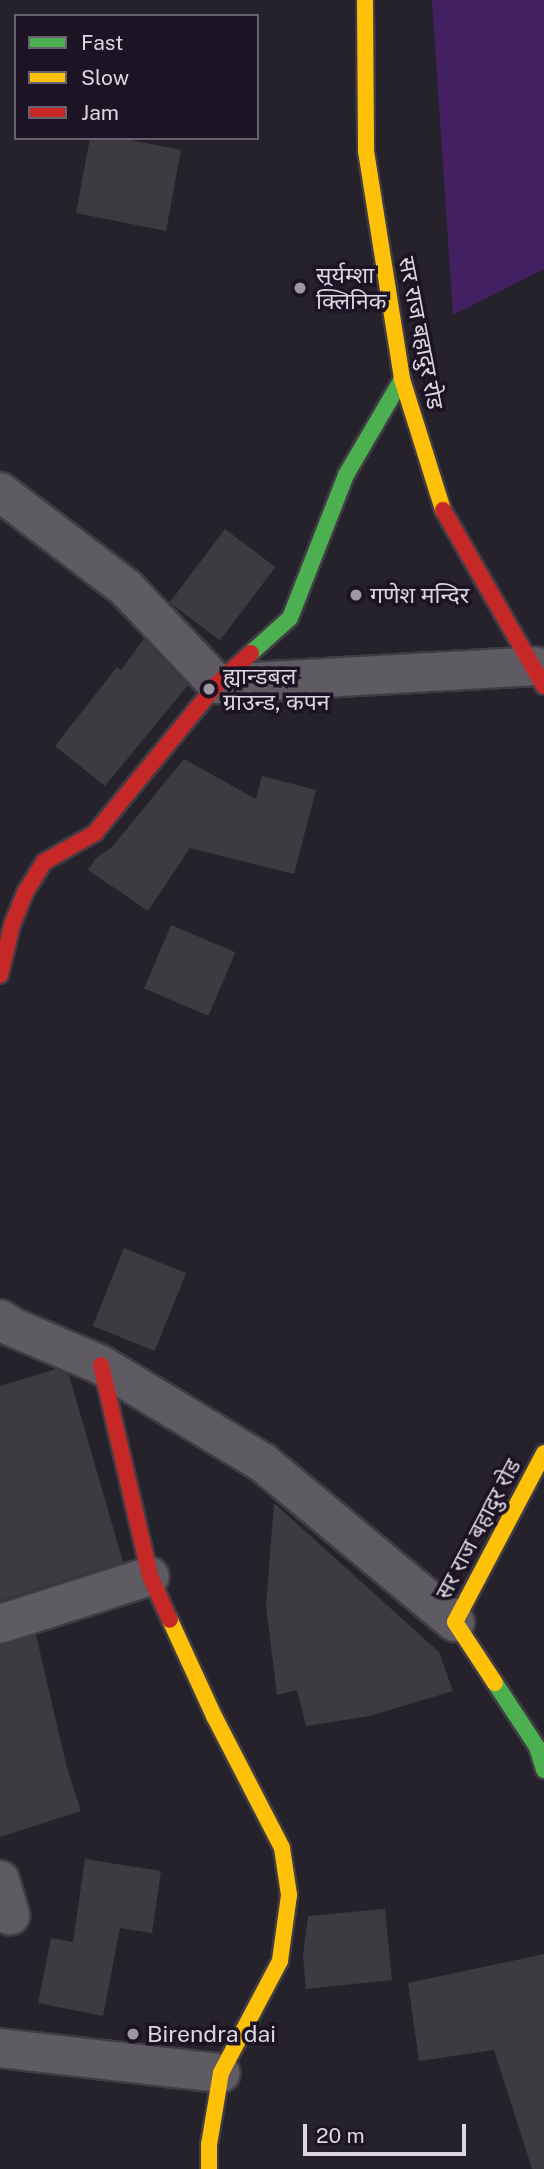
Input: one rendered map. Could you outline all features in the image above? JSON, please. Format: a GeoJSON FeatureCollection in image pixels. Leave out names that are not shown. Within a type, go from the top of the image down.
{"type":"FeatureCollection","features":[{"type":"Feature","properties":{"kind":"street","name":"सर राज बहादुर रोड"},"geometry":{"type":"LineString","coordinates":[[365,0],[366,151],[402,379],[438,500],[540,676]]}},
{"type":"Feature","properties":{"kind":"street"},"geometry":{"type":"LineString","coordinates":[[0,975],[12,925],[26,891],[44,862],[95,833],[112,816],[217,684],[290,618],[346,475],[402,379]]}},
{"type":"Feature","properties":{"kind":"street"},"geometry":{"type":"LineString","coordinates":[[0,492],[126,588],[217,684],[540,676]]}},
{"type":"Feature","properties":{"kind":"street"},"geometry":{"type":"LineString","coordinates":[[0,1319],[12,1327],[101,1365],[262,1462],[455,1622]]}},
{"type":"Feature","properties":{"kind":"street"},"geometry":{"type":"LineString","coordinates":[[101,1365],[150,1576],[214,1716],[282,1848],[289,1895],[280,1961],[221,2073],[209,2145],[209,2169]]}},
{"type":"Feature","properties":{"kind":"street","name":"सर राज बहादुर रोड"},"geometry":{"type":"LineString","coordinates":[[544,1453],[455,1622],[537,1746],[544,1770]]}},
{"type":"Feature","properties":{"kind":"street"},"geometry":{"type":"LineString","coordinates":[[0,1624],[150,1576]]}},
{"type":"Feature","properties":{"kind":"street"},"geometry":{"type":"LineString","coordinates":[[0,1880],[10,1916]]}},
{"type":"Feature","properties":{"kind":"street"},"geometry":{"type":"LineString","coordinates":[[0,2048],[221,2073]]}},
{"type":"Feature","properties":{"kind":"shaded area"},"geometry":{"type":"Polygon","coordinates":[[[432,0],[544,0],[544,269],[453,315],[432,0]]]}},
{"type":"Feature","properties":{"kind":"building"},"geometry":{"type":"Polygon","coordinates":[[[90,140],[130,140],[181,150],[166,231],[76,213],[90,140]]]}},
{"type":"Feature","properties":{"kind":"building"},"geometry":{"type":"Polygon","coordinates":[[[225,529],[275,567],[220,640],[170,602],[225,529]]]}},
{"type":"Feature","properties":{"kind":"building"},"geometry":{"type":"Polygon","coordinates":[[[144,639],[188,685],[105,786],[55,746],[117,667],[121,670],[144,639]]]}},
{"type":"Feature","properties":{"kind":"building"},"geometry":{"type":"Polygon","coordinates":[[[184,759],[256,799],[262,776],[316,790],[294,874],[190,848],[148,911],[88,870],[96,858],[112,847],[184,759]]]}},
{"type":"Feature","properties":{"kind":"building"},"geometry":{"type":"Polygon","coordinates":[[[171,925],[235,952],[208,1016],[144,989],[171,925]]]}},
{"type":"Feature","properties":{"kind":"building"},"geometry":{"type":"Polygon","coordinates":[[[124,1248],[186,1273],[155,1351],[93,1326],[124,1248]]]}},
{"type":"Feature","properties":{"kind":"building"},"geometry":{"type":"Polygon","coordinates":[[[56,1369],[69,1375],[123,1562],[0,1601],[0,1386],[56,1369]]]}},
{"type":"Feature","properties":{"kind":"building"},"geometry":{"type":"Polygon","coordinates":[[[274,1503],[439,1652],[453,1691],[370,1716],[306,1726],[297,1690],[277,1695],[266,1607],[274,1503]]]}},
{"type":"Feature","properties":{"kind":"building"},"geometry":{"type":"Polygon","coordinates":[[[36,1635],[67,1768],[81,1811],[0,1837],[0,1645],[36,1635]]]}},
{"type":"Feature","properties":{"kind":"building"},"geometry":{"type":"Polygon","coordinates":[[[85,1859],[161,1871],[152,1933],[120,1928],[103,2016],[38,2003],[51,1938],[73,1942],[85,1859]]]}},
{"type":"Feature","properties":{"kind":"building"},"geometry":{"type":"Polygon","coordinates":[[[385,1909],[392,1980],[306,1989],[303,1955],[308,1916],[385,1909]]]}},
{"type":"Feature","properties":{"kind":"building"},"geometry":{"type":"Polygon","coordinates":[[[544,1954],[544,2169],[532,2169],[494,2050],[419,2061],[408,1983],[544,1954]]]}},
{"type":"Feature","properties":{"kind":"traffic: fast"},"geometry":{"type":"LineString","coordinates":[[251,653],[290,618],[346,475],[402,379]]}},
{"type":"Feature","properties":{"kind":"traffic: fast"},"geometry":{"type":"LineString","coordinates":[[495,1683],[537,1747],[544,1770]]}},
{"type":"Feature","properties":{"kind":"traffic: slow"},"geometry":{"type":"LineString","coordinates":[[365,0],[366,151],[402,379],[443,510]]}},
{"type":"Feature","properties":{"kind":"traffic: slow"},"geometry":{"type":"LineString","coordinates":[[495,1683],[455,1622],[544,1453]]}},
{"type":"Feature","properties":{"kind":"traffic: slow"},"geometry":{"type":"LineString","coordinates":[[170,1620],[214,1716],[282,1848],[289,1895],[280,1961],[221,2073],[209,2145],[209,2169]]}},
{"type":"Feature","properties":{"kind":"traffic: jam"},"geometry":{"type":"LineString","coordinates":[[443,510],[544,686]]}},
{"type":"Feature","properties":{"kind":"traffic: jam"},"geometry":{"type":"LineString","coordinates":[[0,975],[12,925],[26,891],[44,862],[95,833],[217,684],[251,653]]}},
{"type":"Feature","properties":{"kind":"traffic: jam"},"geometry":{"type":"LineString","coordinates":[[101,1365],[150,1576],[170,1620]]}},
{"type":"Feature","properties":{"kind":"place","name":"सूर्यम्शा क्लिनिक"},"geometry":{"type":"Point","coordinates":[300,288]}},
{"type":"Feature","properties":{"kind":"place","name":"गणेश मन्दिर"},"geometry":{"type":"Point","coordinates":[356,595]}},
{"type":"Feature","properties":{"kind":"place","name":"ह्यान्डबल ग्राउन्ड, कपन"},"geometry":{"type":"Point","coordinates":[209,689]}},
{"type":"Feature","properties":{"kind":"place","name":"Birendra dai"},"geometry":{"type":"Point","coordinates":[133,2034]}}]}
